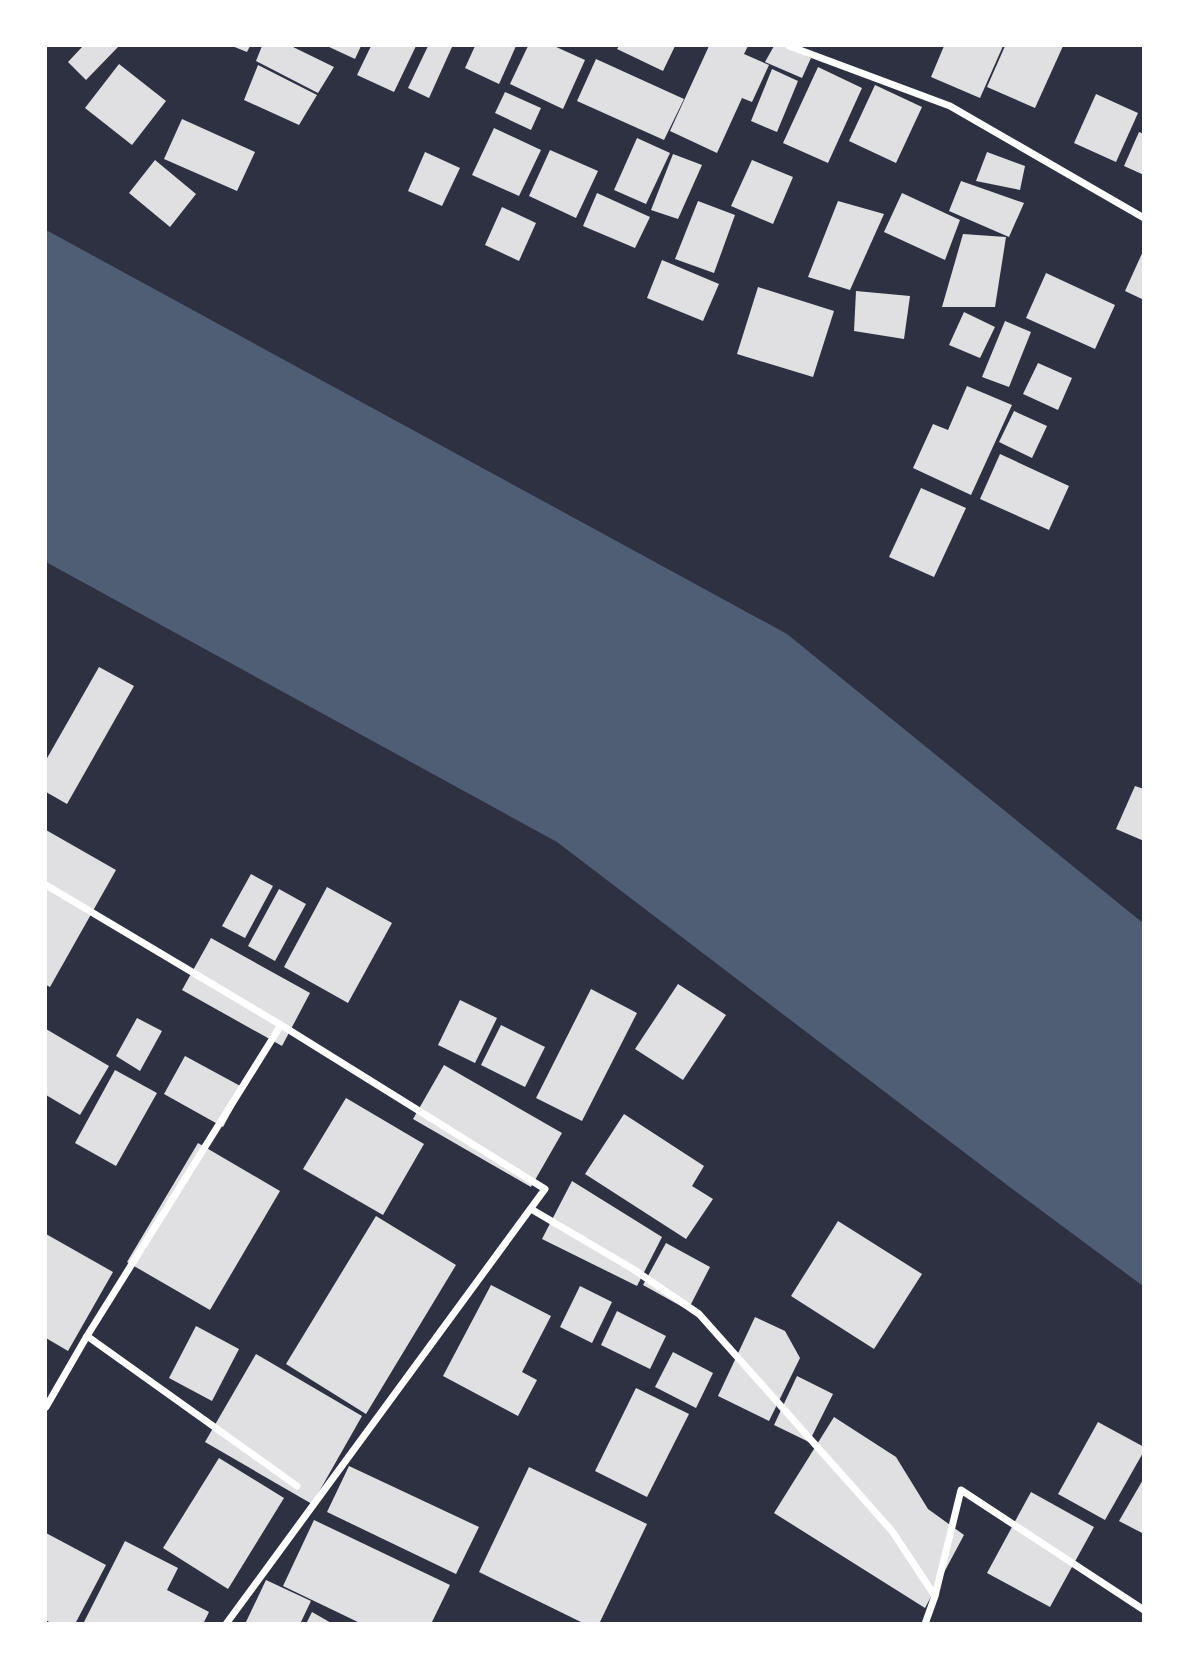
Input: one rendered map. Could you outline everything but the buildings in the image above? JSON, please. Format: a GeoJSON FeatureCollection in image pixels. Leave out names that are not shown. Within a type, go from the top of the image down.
{"type":"FeatureCollection","features":[{"type":"Feature","properties":{"kind":"street"},"geometry":{"type":"LineString","coordinates":[[789,46],[950,106],[1143,218]]}},
{"type":"Feature","properties":{"kind":"street"},"geometry":{"type":"LineString","coordinates":[[46,885],[545,1189],[226,1623]]}},
{"type":"Feature","properties":{"kind":"street"},"geometry":{"type":"LineString","coordinates":[[46,1407],[87,1336],[281,1026]]}},
{"type":"Feature","properties":{"kind":"street"},"geometry":{"type":"LineString","coordinates":[[531,1209],[633,1269],[699,1314],[892,1531],[935,1596]]}},
{"type":"Feature","properties":{"kind":"street"},"geometry":{"type":"LineString","coordinates":[[87,1336],[297,1486]]}},
{"type":"Feature","properties":{"kind":"street"},"geometry":{"type":"LineString","coordinates":[[925,1623],[935,1596],[961,1490],[1143,1610]]}},
{"type":"Feature","properties":{"kind":"water"},"geometry":{"type":"Polygon","coordinates":[[[46,230],[787,634],[1143,923],[1143,1286],[557,842],[46,562],[46,230]]]}}]}
